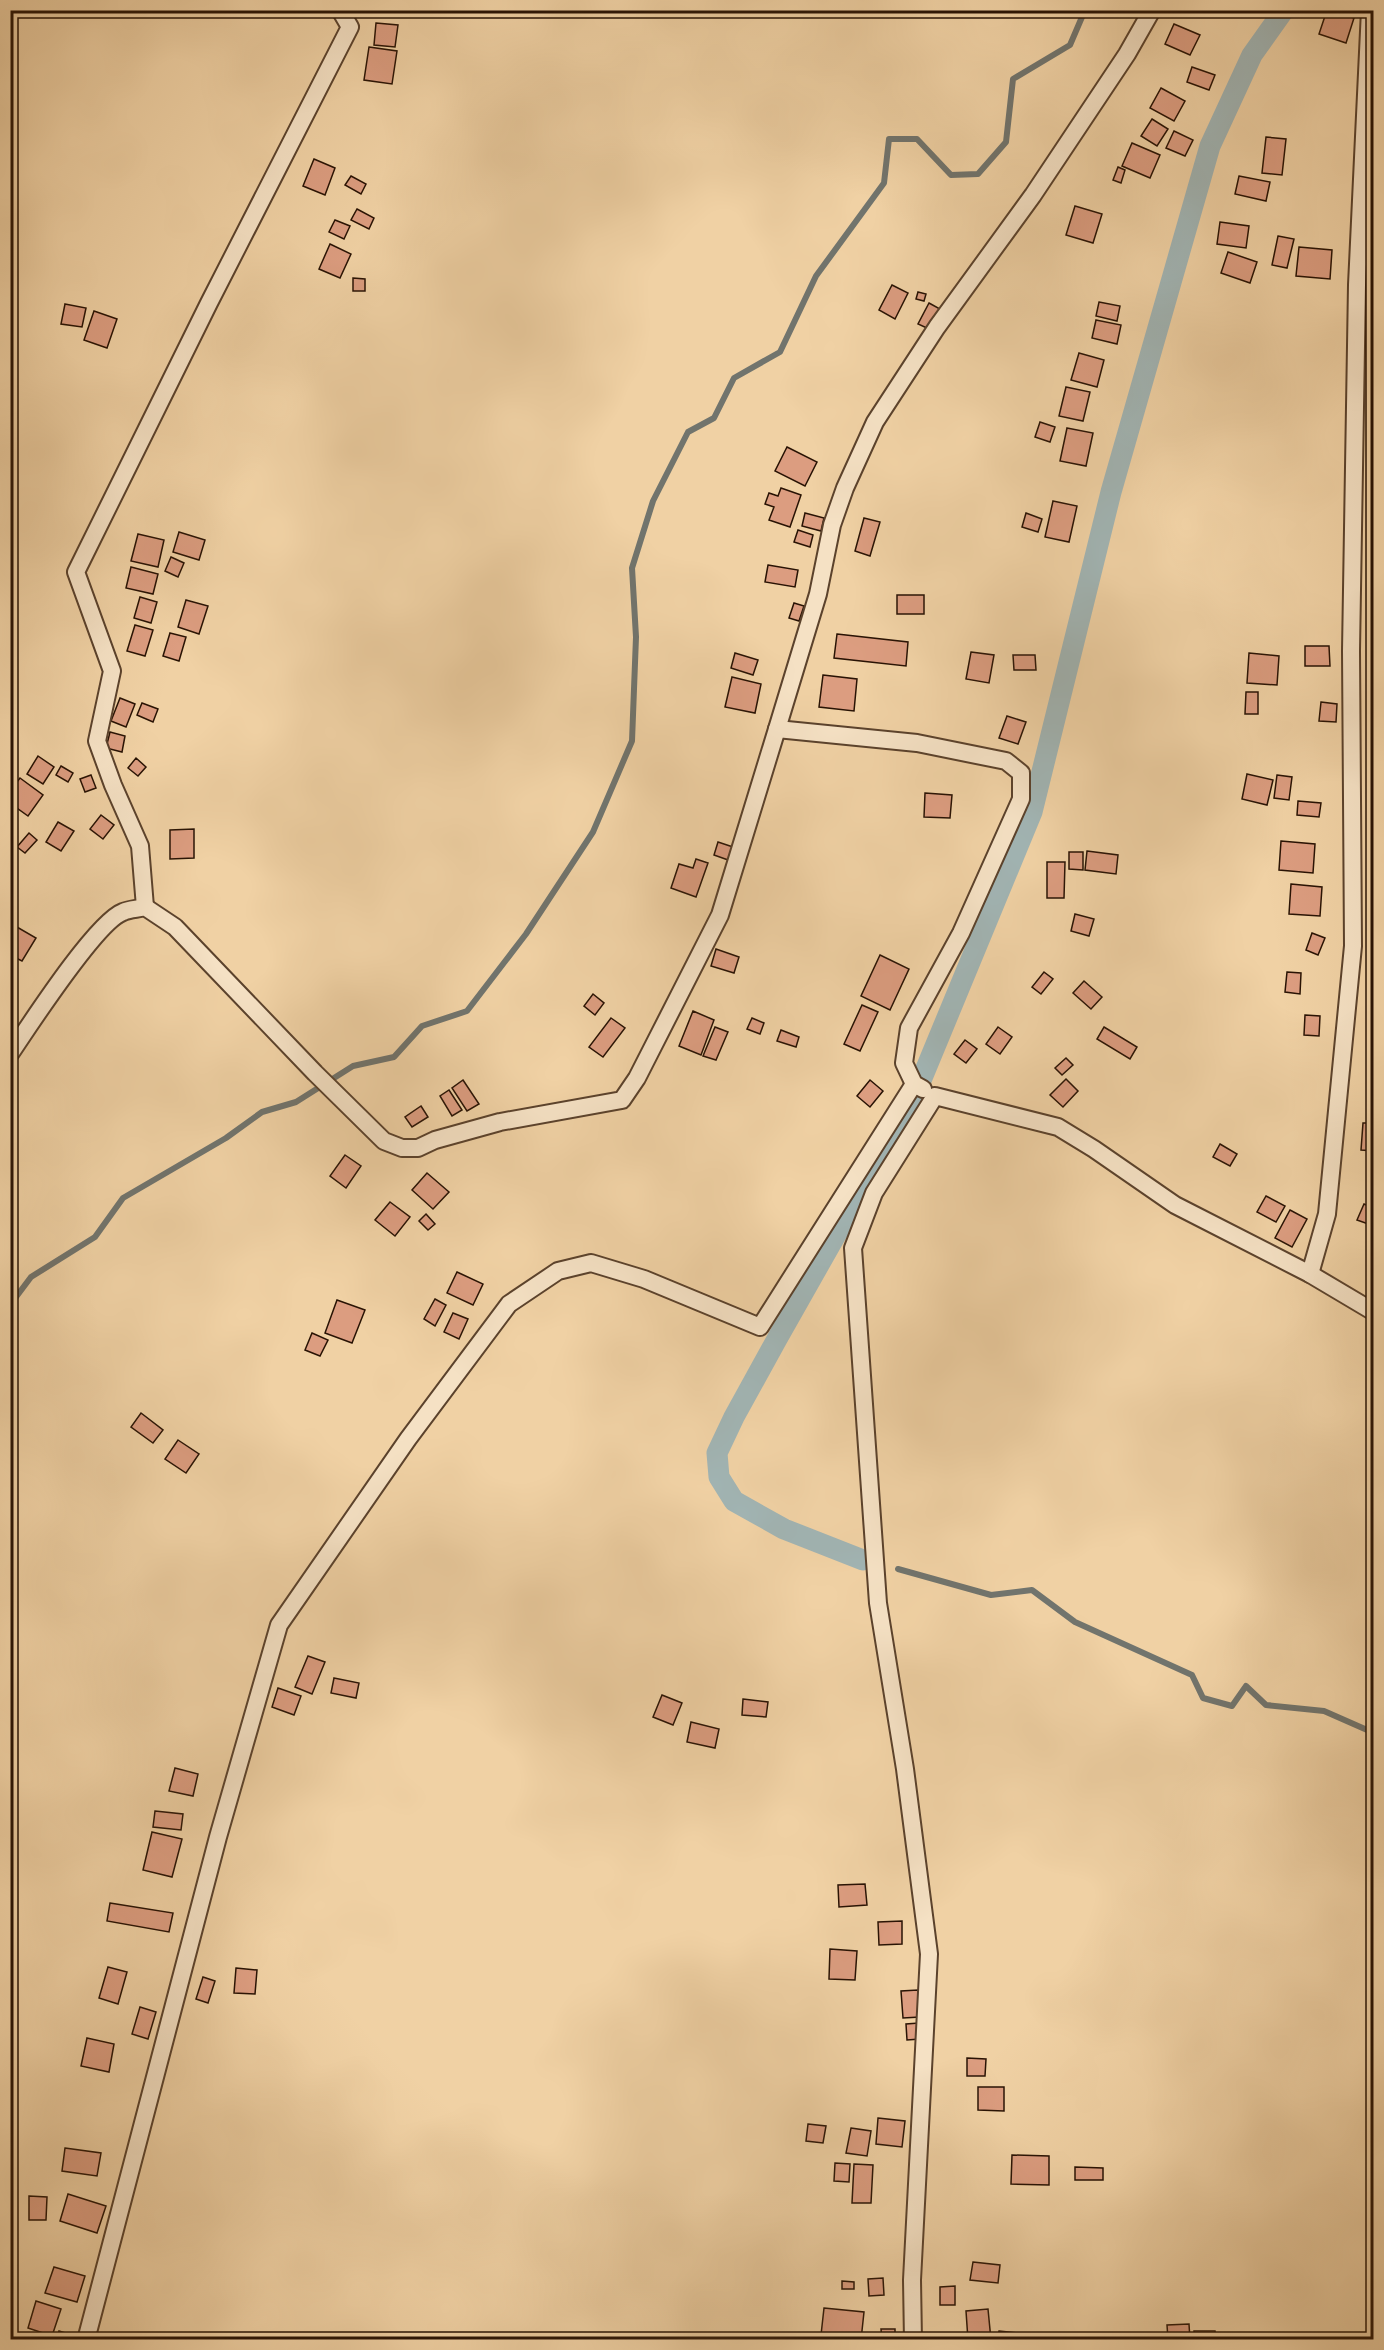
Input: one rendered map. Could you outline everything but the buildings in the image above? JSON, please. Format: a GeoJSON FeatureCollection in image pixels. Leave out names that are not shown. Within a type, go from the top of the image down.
{"type":"FeatureCollection","features":[{"type":"Feature","properties":{"kind":"street"},"geometry":{"type":"LineString","coordinates":[[146,907],[140,846],[113,785],[97,741],[112,671],[76,572],[209,303],[350,27],[340,10]]}},
{"type":"Feature","properties":{"kind":"street"},"geometry":{"type":"LineString","coordinates":[[10,1054],[42,1006],[101,929],[121,912],[146,907],[175,927],[315,1073],[384,1141],[402,1148],[418,1148],[435,1140],[500,1122],[622,1100],[637,1078],[720,915],[818,594],[832,525],[845,488],[875,422],[937,327],[1033,195],[1127,54],[1152,10]]}},
{"type":"Feature","properties":{"kind":"street"},"geometry":{"type":"LineString","coordinates":[[1310,1274],[1327,1214],[1353,946],[1351,651],[1356,333],[1370,10]]}},
{"type":"Feature","properties":{"kind":"street"},"geometry":{"type":"LineString","coordinates":[[777,729],[918,743],[1006,761],[1021,773],[1021,799],[961,933],[909,1028],[904,1063],[914,1084],[935,1096],[1058,1127],[1094,1149],[1174,1205],[1310,1274],[1374,1312]]}},
{"type":"Feature","properties":{"kind":"street"},"geometry":{"type":"LineString","coordinates":[[86,2340],[218,1837],[279,1625],[408,1439],[508,1304],[558,1271],[591,1263],[644,1279],[760,1327],[914,1084]]}},
{"type":"Feature","properties":{"kind":"street"},"geometry":{"type":"LineString","coordinates":[[913,2340],[912,2280],[929,1954],[905,1768],[878,1604],[854,1248],[874,1193],[935,1096]]}},
{"type":"Feature","properties":{"kind":"waterway"},"geometry":{"type":"LineString","coordinates":[[10,1305],[31,1277],[95,1237],[123,1198],[226,1138],[262,1112],[296,1102],[353,1066],[394,1057],[422,1026],[467,1011],[526,934],[593,832],[632,741],[636,637],[632,568],[653,501],[688,432],[714,418],[734,378],[780,352],[816,276],[884,183],[889,139],[917,139],[951,175],[978,174],[1006,142],[1013,79],[1070,45],[1085,10]]}},
{"type":"Feature","properties":{"kind":"waterway"},"geometry":{"type":"LineString","coordinates":[[863,1560],[784,1529],[734,1501],[719,1477],[717,1453],[777,1339],[915,1095],[1032,812],[1111,492],[1210,146],[1252,55],[1284,10]]}},
{"type":"Feature","properties":{"kind":"waterway"},"geometry":{"type":"LineString","coordinates":[[898,1569],[991,1595],[1032,1590],[1075,1622],[1192,1675],[1203,1698],[1232,1706],[1246,1686],[1266,1705],[1324,1711],[1374,1733]]}}]}
